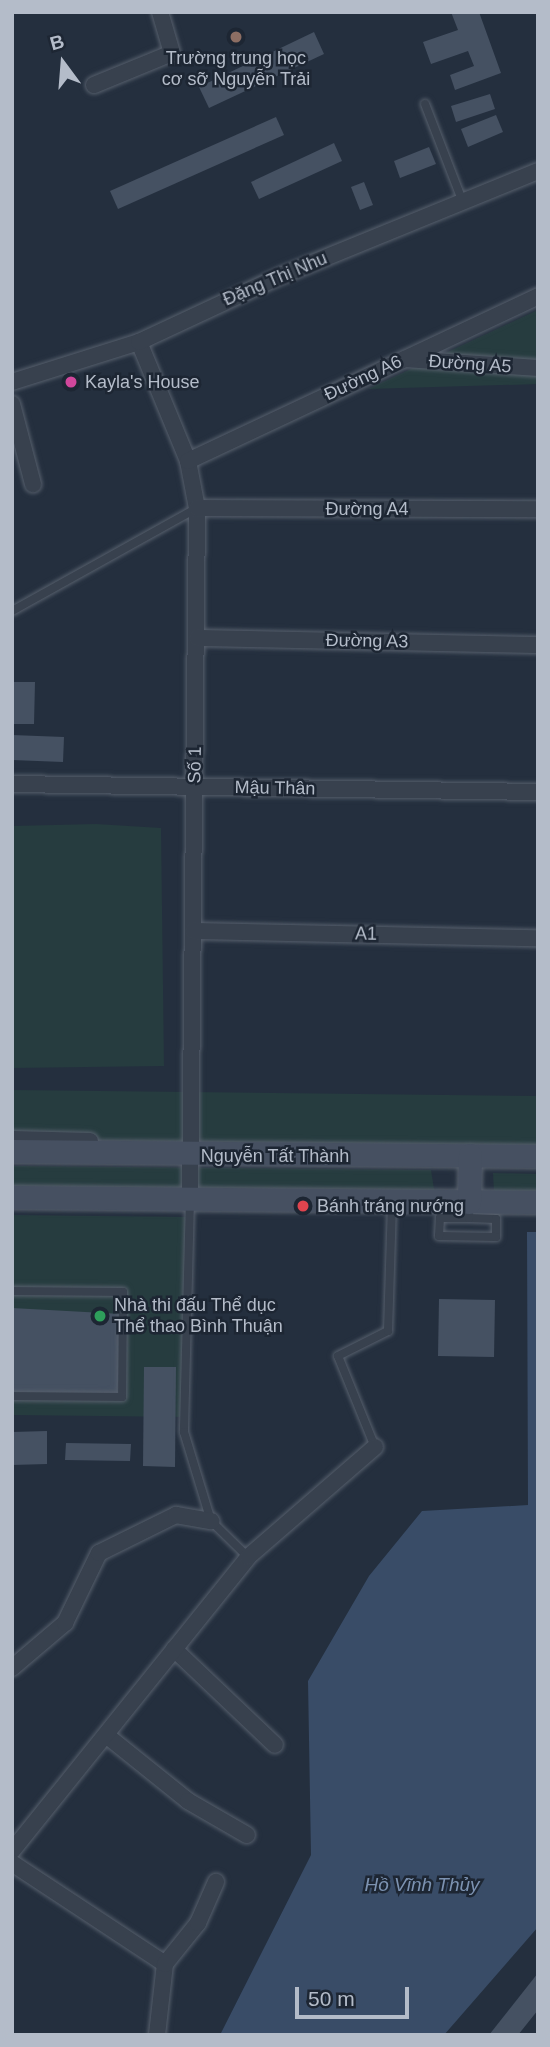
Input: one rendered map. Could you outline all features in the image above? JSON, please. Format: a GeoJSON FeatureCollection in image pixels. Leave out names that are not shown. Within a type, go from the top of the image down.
{"type":"FeatureCollection","features":[{"type":"Feature","properties":{"kind":"street"},"geometry":{"type":"LineString","coordinates":[[94,85],[172,53],[165,14]]}},
{"type":"Feature","properties":{"kind":"street","name":"Đặng Thị Nhu"},"geometry":{"type":"LineString","coordinates":[[12,382],[138,342],[462,200],[538,171]]}},
{"type":"Feature","properties":{"kind":"street","name":"Đường A6"},"geometry":{"type":"LineString","coordinates":[[188,461],[538,296]]}},
{"type":"Feature","properties":{"kind":"street","name":"Số 1"},"geometry":{"type":"LineString","coordinates":[[138,342],[188,461],[197,508],[190,1199]]}},
{"type":"Feature","properties":{"kind":"street","name":"Đường A5"},"geometry":{"type":"LineString","coordinates":[[403,359],[538,368]]}},
{"type":"Feature","properties":{"kind":"street"},"geometry":{"type":"LineString","coordinates":[[12,404],[15,427],[33,484]]}},
{"type":"Feature","properties":{"kind":"street","name":"Đường A4"},"geometry":{"type":"LineString","coordinates":[[197,508],[538,509]]}},
{"type":"Feature","properties":{"kind":"street","name":"Đường A3"},"geometry":{"type":"LineString","coordinates":[[197,638],[538,645]]}},
{"type":"Feature","properties":{"kind":"street","name":"Mậu Thân"},"geometry":{"type":"LineString","coordinates":[[12,784],[538,792]]}},
{"type":"Feature","properties":{"kind":"street","name":"A1"},"geometry":{"type":"LineString","coordinates":[[193,931],[538,937]]}},
{"type":"Feature","properties":{"kind":"street"},"geometry":{"type":"LineString","coordinates":[[12,1139],[191,1149],[538,1146]]}},
{"type":"Feature","properties":{"kind":"street","name":"Nguyễn Tất Thành"},"geometry":{"type":"LineString","coordinates":[[12,1151],[191,1149],[538,1156]]}},
{"type":"Feature","properties":{"kind":"street"},"geometry":{"type":"LineString","coordinates":[[469,1210],[470,1155]]}},
{"type":"Feature","properties":{"kind":"street"},"geometry":{"type":"LineString","coordinates":[[12,1197],[392,1201],[469,1210],[538,1202]]}},
{"type":"Feature","properties":{"kind":"street"},"geometry":{"type":"LineString","coordinates":[[12,1851],[248,1557],[374,1447]]}},
{"type":"Feature","properties":{"kind":"street"},"geometry":{"type":"LineString","coordinates":[[12,1668],[65,1623],[99,1553],[176,1514],[211,1521]]}},
{"type":"Feature","properties":{"kind":"street"},"geometry":{"type":"LineString","coordinates":[[174,1649],[275,1745]]}},
{"type":"Feature","properties":{"kind":"street"},"geometry":{"type":"LineString","coordinates":[[106,1735],[188,1801],[247,1835]]}},
{"type":"Feature","properties":{"kind":"street"},"geometry":{"type":"LineString","coordinates":[[12,1863],[164,1964]]}},
{"type":"Feature","properties":{"kind":"street"},"geometry":{"type":"LineString","coordinates":[[156,2035],[164,1964],[189,1938],[216,1882]]}},
{"type":"Feature","properties":{"kind":"lane"},"geometry":{"type":"LineString","coordinates":[[425,104],[462,200]]}},
{"type":"Feature","properties":{"kind":"lane"},"geometry":{"type":"LineString","coordinates":[[12,611],[197,508]]}},
{"type":"Feature","properties":{"kind":"lane"},"geometry":{"type":"LineString","coordinates":[[190,1199],[182,1416],[211,1521],[248,1557]]}},
{"type":"Feature","properties":{"kind":"lane"},"geometry":{"type":"LineString","coordinates":[[374,1447],[338,1356],[388,1331],[392,1201]]}},
{"type":"Feature","properties":{"kind":"lane"},"geometry":{"type":"LineString","coordinates":[[469,1210],[496,1219],[496,1237],[439,1236],[440,1218],[469,1210]]}},
{"type":"Feature","properties":{"kind":"lane"},"geometry":{"type":"LineString","coordinates":[[12,1291],[123,1292],[122,1396],[12,1396]]}},
{"type":"Feature","properties":{"kind":"green space"},"geometry":{"type":"Polygon","coordinates":[[[538,310],[538,384],[368,389],[538,310]]]}},
{"type":"Feature","properties":{"kind":"green space"},"geometry":{"type":"Polygon","coordinates":[[[96,824],[161,828],[164,1066],[12,1068],[12,826],[96,824]]]}},
{"type":"Feature","properties":{"kind":"green space"},"geometry":{"type":"Polygon","coordinates":[[[12,1090],[538,1096],[538,1146],[12,1139],[12,1090]]]}},
{"type":"Feature","properties":{"kind":"green space"},"geometry":{"type":"Polygon","coordinates":[[[12,1166],[431,1170],[435,1195],[12,1187],[12,1166]]]}},
{"type":"Feature","properties":{"kind":"green space"},"geometry":{"type":"Polygon","coordinates":[[[493,1173],[538,1174],[538,1194],[494,1192],[493,1173]]]}},
{"type":"Feature","properties":{"kind":"green space","name":"Nhà thi đấu Thể dục Thể thao Bình Thuận"},"geometry":{"type":"Polygon","coordinates":[[[12,1215],[188,1217],[186,1417],[12,1415],[12,1215]]]}},
{"type":"Feature","properties":{"kind":"water","name":"Hồ Vĩnh Thủy"},"geometry":{"type":"Polygon","coordinates":[[[527,1232],[538,1232],[538,1927],[444,2035],[220,2035],[311,1855],[308,1681],[369,1576],[422,1511],[528,1505],[527,1232]]]}},
{"type":"Feature","properties":{"kind":"building"},"geometry":{"type":"Polygon","coordinates":[[[451,12],[479,12],[501,73],[455,90],[450,75],[474,66],[468,51],[431,64],[423,42],[458,30],[451,12]]]}},
{"type":"Feature","properties":{"kind":"building"},"geometry":{"type":"Polygon","coordinates":[[[314,32],[324,54],[209,108],[199,87],[314,32]]]}},
{"type":"Feature","properties":{"kind":"building"},"geometry":{"type":"Polygon","coordinates":[[[490,94],[495,109],[456,122],[451,106],[490,94]]]}},
{"type":"Feature","properties":{"kind":"building"},"geometry":{"type":"Polygon","coordinates":[[[496,115],[503,132],[468,147],[461,129],[496,115]]]}},
{"type":"Feature","properties":{"kind":"building"},"geometry":{"type":"Polygon","coordinates":[[[276,117],[284,135],[118,209],[110,191],[276,117]]]}},
{"type":"Feature","properties":{"kind":"building"},"geometry":{"type":"Polygon","coordinates":[[[334,143],[342,161],[259,199],[251,182],[334,143]]]}},
{"type":"Feature","properties":{"kind":"building"},"geometry":{"type":"Polygon","coordinates":[[[429,147],[436,164],[400,178],[394,161],[429,147]]]}},
{"type":"Feature","properties":{"kind":"building"},"geometry":{"type":"Polygon","coordinates":[[[364,182],[373,205],[360,210],[351,187],[364,182]]]}},
{"type":"Feature","properties":{"kind":"building"},"geometry":{"type":"Polygon","coordinates":[[[12,682],[35,682],[34,724],[12,724],[12,682]]]}},
{"type":"Feature","properties":{"kind":"building"},"geometry":{"type":"Polygon","coordinates":[[[12,735],[64,737],[63,762],[12,760],[12,735]]]}},
{"type":"Feature","properties":{"kind":"building"},"geometry":{"type":"Polygon","coordinates":[[[439,1299],[495,1300],[494,1357],[438,1356],[439,1299]]]}},
{"type":"Feature","properties":{"kind":"building"},"geometry":{"type":"Polygon","coordinates":[[[12,1308],[122,1314],[117,1399],[12,1393],[12,1308]]]}},
{"type":"Feature","properties":{"kind":"building"},"geometry":{"type":"Polygon","coordinates":[[[144,1367],[176,1367],[175,1467],[143,1466],[144,1367]]]}},
{"type":"Feature","properties":{"kind":"building"},"geometry":{"type":"Polygon","coordinates":[[[47,1431],[47,1464],[12,1465],[12,1432],[47,1431]]]}},
{"type":"Feature","properties":{"kind":"building"},"geometry":{"type":"Polygon","coordinates":[[[66,1443],[131,1444],[130,1461],[65,1460],[66,1443]]]}},
{"type":"Feature","properties":{"kind":"building"},"geometry":{"type":"Polygon","coordinates":[[[538,1973],[538,2010],[518,2035],[489,2035],[538,1973]]]}},
{"type":"Feature","properties":{"kind":"place","name":"Trường trung học cơ sỡ Nguyễn Trải"},"geometry":{"type":"Point","coordinates":[236,37]}},
{"type":"Feature","properties":{"kind":"place","name":"Kayla's House"},"geometry":{"type":"Point","coordinates":[71,382]}},
{"type":"Feature","properties":{"kind":"place","name":"Bánh tráng nướng"},"geometry":{"type":"Point","coordinates":[303,1206]}},
{"type":"Feature","properties":{"kind":"place","name":"Nhà thi đấu Thể dục Thể thao Bình Thuận"},"geometry":{"type":"Point","coordinates":[100,1316]}}]}
